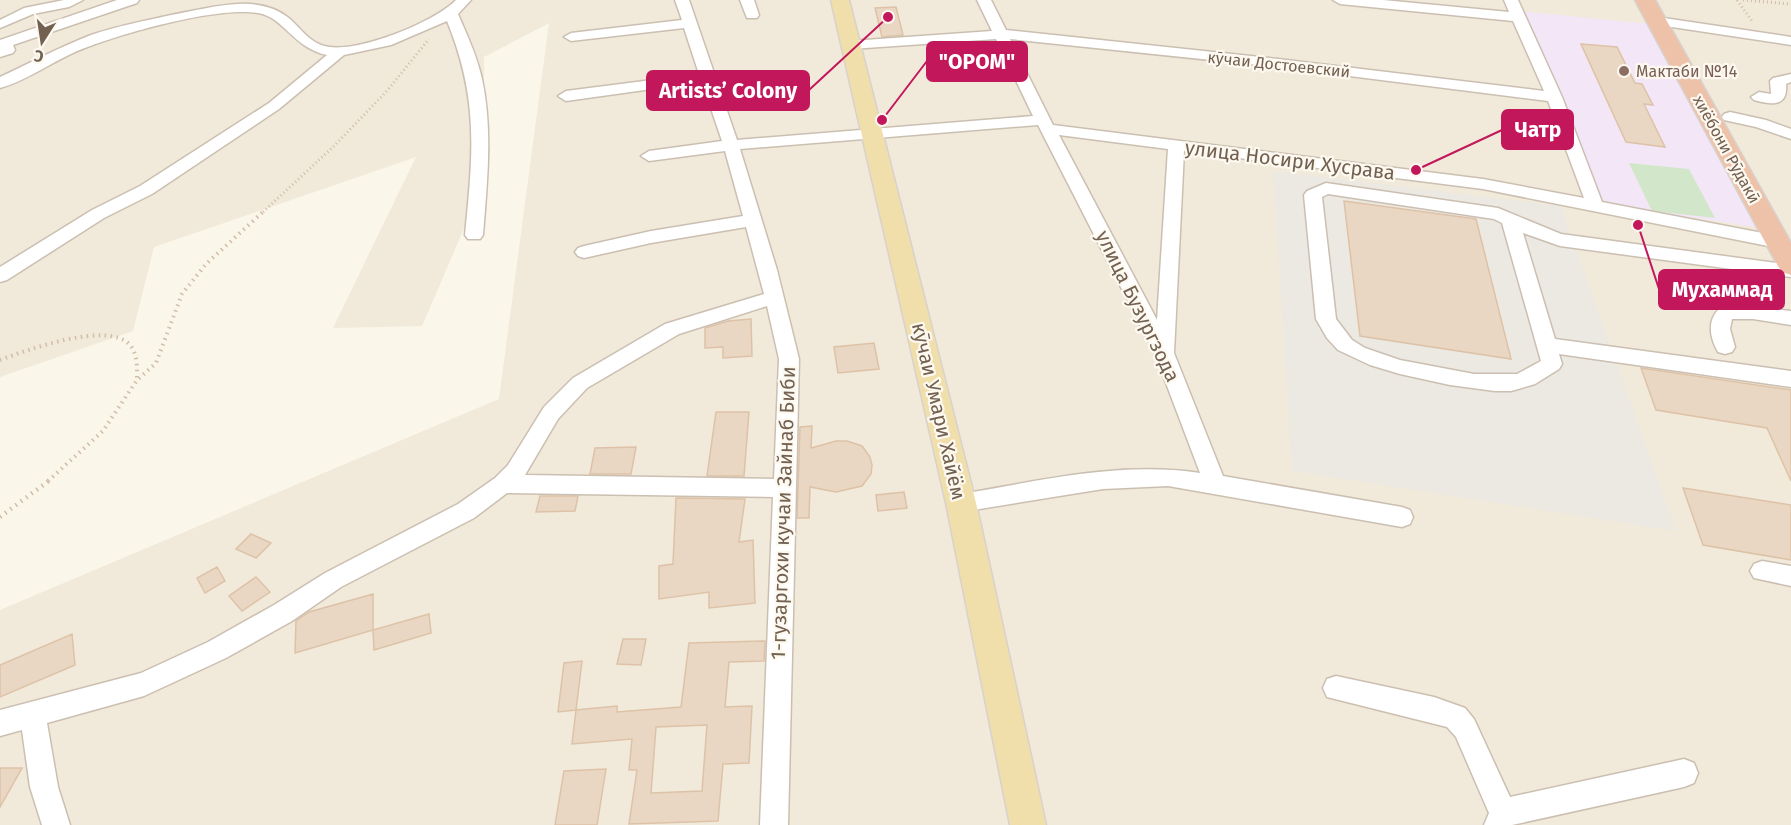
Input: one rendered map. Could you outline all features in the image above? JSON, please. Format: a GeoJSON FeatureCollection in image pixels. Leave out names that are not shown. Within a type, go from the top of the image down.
{"type":"FeatureCollection","features":[{"type":"Feature","properties":{"kind":"highway","name":"хиёбони Рӯдакӣ"},"geometry":{"type":"LineString","coordinates":[[1645,0],[1665,15],[1785,233],[1791,266]]}},
{"type":"Feature","properties":{"kind":"highway"},"geometry":{"type":"LineString","coordinates":[[1665,15],[1730,117],[1785,233]]}},
{"type":"Feature","properties":{"kind":"main road","name":"кӯчаи Умари Хайём"},"geometry":{"type":"LineString","coordinates":[[840,0],[961,503],[1028,825]]}},
{"type":"Feature","properties":{"kind":"street"},"geometry":{"type":"LineString","coordinates":[[0,24],[12,22],[19,15],[28,11],[76,0]]}},
{"type":"Feature","properties":{"kind":"street"},"geometry":{"type":"LineString","coordinates":[[0,53],[8,50],[5,43],[38,33],[86,13],[132,0]]}},
{"type":"Feature","properties":{"kind":"street"},"geometry":{"type":"LineString","coordinates":[[0,83],[74,47],[112,33],[216,11],[241,8],[273,13],[283,18],[304,40],[317,49],[338,52],[408,33],[451,13],[464,0]]}},
{"type":"Feature","properties":{"kind":"street","name":"1-гузаргохи кучаи Зайнаб Биби"},"geometry":{"type":"LineString","coordinates":[[682,0],[731,145],[775,297],[789,359],[774,825]]}},
{"type":"Feature","properties":{"kind":"street"},"geometry":{"type":"LineString","coordinates":[[747,0],[752,15]]}},
{"type":"Feature","properties":{"kind":"street","name":"улица Бузургзода"},"geometry":{"type":"LineString","coordinates":[[984,0],[1003,34],[1045,125],[1165,354],[1215,484]]}},
{"type":"Feature","properties":{"kind":"street"},"geometry":{"type":"LineString","coordinates":[[1340,0],[1519,18]]}},
{"type":"Feature","properties":{"kind":"street"},"geometry":{"type":"LineString","coordinates":[[1511,0],[1554,97],[1595,205]]}},
{"type":"Feature","properties":{"kind":"street"},"geometry":{"type":"LineString","coordinates":[[451,13],[467,52],[476,86],[481,140],[474,235]]}},
{"type":"Feature","properties":{"kind":"street"},"geometry":{"type":"LineString","coordinates":[[1665,15],[1791,41]]}},
{"type":"Feature","properties":{"kind":"street"},"geometry":{"type":"LineString","coordinates":[[571,37],[689,23]]}},
{"type":"Feature","properties":{"kind":"street","name":"кӯчаи Достоевский"},"geometry":{"type":"LineString","coordinates":[[851,45],[1003,34],[1278,63],[1554,97]]}},
{"type":"Feature","properties":{"kind":"street"},"geometry":{"type":"LineString","coordinates":[[0,276],[98,214],[146,190],[274,106],[338,52]]}},
{"type":"Feature","properties":{"kind":"street"},"geometry":{"type":"LineString","coordinates":[[566,96],[707,77]]}},
{"type":"Feature","properties":{"kind":"street"},"geometry":{"type":"LineString","coordinates":[[1759,97],[1771,99],[1779,96],[1778,81],[1791,78]]}},
{"type":"Feature","properties":{"kind":"street"},"geometry":{"type":"LineString","coordinates":[[1730,117],[1784,131],[1791,153]]}},
{"type":"Feature","properties":{"kind":"street","name":"улица Носири Хусрава"},"geometry":{"type":"LineString","coordinates":[[649,156],[731,145],[1045,125],[1176,145],[1483,184],[1595,205],[1736,236],[1785,233]]}},
{"type":"Feature","properties":{"kind":"street"},"geometry":{"type":"LineString","coordinates":[[1165,354],[1176,145]]}},
{"type":"Feature","properties":{"kind":"street"},"geometry":{"type":"LineString","coordinates":[[1510,219],[1552,364],[1533,378],[1511,383],[1477,382],[1376,362],[1346,346],[1334,334],[1326,319],[1313,195],[1320,190],[1336,189],[1487,212],[1510,219],[1536,233],[1560,240],[1791,271]]}},
{"type":"Feature","properties":{"kind":"street"},"geometry":{"type":"LineString","coordinates":[[585,252],[651,237],[753,220]]}},
{"type":"Feature","properties":{"kind":"street"},"geometry":{"type":"LineString","coordinates":[[0,723],[33,716],[144,684],[217,650],[283,613],[333,580],[466,511],[503,484],[516,471],[534,444],[551,412],[580,383],[672,329],[709,315],[775,297]]}},
{"type":"Feature","properties":{"kind":"street"},"geometry":{"type":"LineString","coordinates":[[1725,347],[1720,323],[1727,312],[1743,311],[1791,318]]}},
{"type":"Feature","properties":{"kind":"street"},"geometry":{"type":"LineString","coordinates":[[1547,345],[1791,379]]}},
{"type":"Feature","properties":{"kind":"street"},"geometry":{"type":"LineString","coordinates":[[961,503],[1103,480],[1168,477],[1402,517]]}},
{"type":"Feature","properties":{"kind":"street"},"geometry":{"type":"LineString","coordinates":[[503,484],[784,488]]}},
{"type":"Feature","properties":{"kind":"street"},"geometry":{"type":"LineString","coordinates":[[1762,572],[1791,576]]}},
{"type":"Feature","properties":{"kind":"street"},"geometry":{"type":"LineString","coordinates":[[1336,688],[1456,717],[1465,728],[1500,819],[1684,773]]}},
{"type":"Feature","properties":{"kind":"street"},"geometry":{"type":"LineString","coordinates":[[33,716],[44,788],[56,825]]}},
{"type":"Feature","properties":{"kind":"path"},"geometry":{"type":"LineString","coordinates":[[1743,0],[1791,4]]}},
{"type":"Feature","properties":{"kind":"path"},"geometry":{"type":"LineString","coordinates":[[0,517],[62,471],[103,431],[137,380],[156,363],[182,294],[206,264],[333,147],[386,92],[451,13]]}},
{"type":"Feature","properties":{"kind":"path"},"geometry":{"type":"LineString","coordinates":[[0,360],[32,347],[81,338],[118,337],[129,344],[136,360],[137,380]]}},
{"type":"Feature","properties":{"kind":"shaded area"},"geometry":{"type":"Polygon","coordinates":[[[0,0],[1791,0],[1791,825],[0,825],[0,610],[499,399],[549,23],[484,57],[484,182],[422,326],[333,328],[416,157],[154,247],[133,331],[0,377],[0,0]]]}},
{"type":"Feature","properties":{"kind":"shaded area"},"geometry":{"type":"Polygon","coordinates":[[[1520,11],[1650,24],[1756,227],[1601,204],[1520,11]]]}},
{"type":"Feature","properties":{"kind":"shaded area"},"geometry":{"type":"Polygon","coordinates":[[[1273,171],[1561,206],[1676,531],[1292,471],[1273,171]]]}},
{"type":"Feature","properties":{"kind":"green space"},"geometry":{"type":"Polygon","coordinates":[[[1629,163],[1689,169],[1715,218],[1652,211],[1629,163]]]}},
{"type":"Feature","properties":{"kind":"building"},"geometry":{"type":"Polygon","coordinates":[[[896,7],[903,35],[882,37],[875,8],[896,7]]]}},
{"type":"Feature","properties":{"kind":"building"},"geometry":{"type":"Polygon","coordinates":[[[1581,44],[1617,47],[1635,83],[1642,84],[1653,105],[1644,104],[1665,147],[1626,142],[1581,44]]]}},
{"type":"Feature","properties":{"kind":"building"},"geometry":{"type":"Polygon","coordinates":[[[1344,201],[1476,219],[1511,359],[1360,336],[1344,201]]]}},
{"type":"Feature","properties":{"kind":"building"},"geometry":{"type":"Polygon","coordinates":[[[751,319],[752,356],[723,358],[723,347],[705,348],[705,328],[728,321],[751,319]]]}},
{"type":"Feature","properties":{"kind":"building"},"geometry":{"type":"Polygon","coordinates":[[[874,343],[879,369],[838,373],[834,347],[874,343]]]}},
{"type":"Feature","properties":{"kind":"building"},"geometry":{"type":"Polygon","coordinates":[[[1641,368],[1791,390],[1791,481],[1767,428],[1656,410],[1641,368]]]}},
{"type":"Feature","properties":{"kind":"building"},"geometry":{"type":"Polygon","coordinates":[[[716,412],[749,412],[744,476],[707,476],[716,412]]]}},
{"type":"Feature","properties":{"kind":"building"},"geometry":{"type":"Polygon","coordinates":[[[812,426],[811,448],[836,441],[847,441],[862,446],[870,457],[871,474],[862,486],[836,492],[810,487],[809,518],[797,518],[800,427],[812,426]]]}},
{"type":"Feature","properties":{"kind":"building"},"geometry":{"type":"Polygon","coordinates":[[[636,447],[631,474],[590,474],[595,448],[636,447]]]}},
{"type":"Feature","properties":{"kind":"building"},"geometry":{"type":"Polygon","coordinates":[[[1683,488],[1791,505],[1791,560],[1703,545],[1683,488]]]}},
{"type":"Feature","properties":{"kind":"building"},"geometry":{"type":"Polygon","coordinates":[[[904,492],[907,508],[878,511],[876,495],[904,492]]]}},
{"type":"Feature","properties":{"kind":"building"},"geometry":{"type":"Polygon","coordinates":[[[540,496],[578,496],[575,511],[536,512],[540,496]]]}},
{"type":"Feature","properties":{"kind":"building"},"geometry":{"type":"Polygon","coordinates":[[[676,498],[745,499],[739,542],[753,540],[755,603],[709,608],[709,592],[659,599],[659,566],[673,564],[676,498]]]}},
{"type":"Feature","properties":{"kind":"building"},"geometry":{"type":"Polygon","coordinates":[[[251,534],[271,543],[256,558],[236,549],[251,534]]]}},
{"type":"Feature","properties":{"kind":"building"},"geometry":{"type":"Polygon","coordinates":[[[217,567],[225,581],[205,593],[197,578],[217,567]]]}},
{"type":"Feature","properties":{"kind":"building"},"geometry":{"type":"Polygon","coordinates":[[[256,577],[270,592],[242,611],[229,596],[256,577]]]}},
{"type":"Feature","properties":{"kind":"building"},"geometry":{"type":"Polygon","coordinates":[[[373,594],[373,630],[295,653],[296,621],[309,612],[373,594]]]}},
{"type":"Feature","properties":{"kind":"building"},"geometry":{"type":"Polygon","coordinates":[[[429,614],[431,633],[374,650],[373,630],[429,614]]]}},
{"type":"Feature","properties":{"kind":"building"},"geometry":{"type":"Polygon","coordinates":[[[72,634],[75,665],[0,697],[0,665],[72,634]]]}},
{"type":"Feature","properties":{"kind":"building"},"geometry":{"type":"Polygon","coordinates":[[[623,639],[646,639],[641,665],[617,664],[623,639]]]}},
{"type":"Feature","properties":{"kind":"building"},"geometry":{"type":"Polygon","coordinates":[[[765,641],[764,661],[729,662],[725,707],[752,706],[749,763],[723,764],[718,821],[629,824],[637,770],[629,770],[632,739],[572,744],[576,710],[617,706],[617,712],[681,707],[689,643],[765,641]],[[707,725],[656,727],[651,793],[702,791],[707,725]]]}},
{"type":"Feature","properties":{"kind":"building"},"geometry":{"type":"Polygon","coordinates":[[[582,661],[576,710],[558,712],[564,663],[582,661]]]}},
{"type":"Feature","properties":{"kind":"building"},"geometry":{"type":"Polygon","coordinates":[[[0,768],[22,768],[0,807],[0,768]]]}},
{"type":"Feature","properties":{"kind":"building"},"geometry":{"type":"Polygon","coordinates":[[[606,769],[597,825],[555,825],[564,771],[606,769]]]}},
{"type":"Feature","properties":{"kind":"place","name":"Artists’ Colony"},"geometry":{"type":"Point","coordinates":[888,17]}},
{"type":"Feature","properties":{"kind":"place","name":"Мактаби №14"},"geometry":{"type":"Point","coordinates":[1624,71]}},
{"type":"Feature","properties":{"kind":"place","name":"\"OPOM\""},"geometry":{"type":"Point","coordinates":[882,120]}},
{"type":"Feature","properties":{"kind":"place","name":"Чатр"},"geometry":{"type":"Point","coordinates":[1416,170]}},
{"type":"Feature","properties":{"kind":"place","name":"Мухаммад"},"geometry":{"type":"Point","coordinates":[1638,225]}}]}
